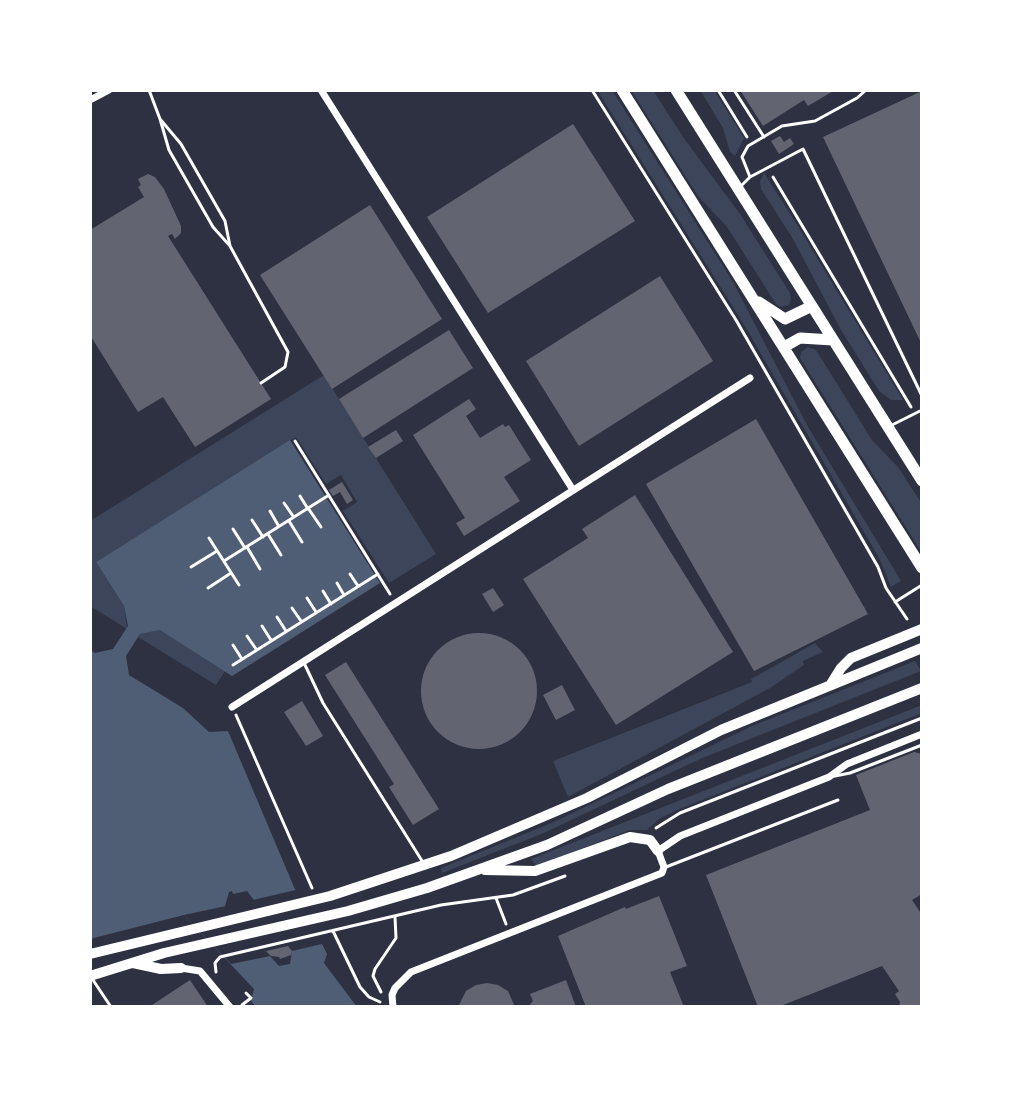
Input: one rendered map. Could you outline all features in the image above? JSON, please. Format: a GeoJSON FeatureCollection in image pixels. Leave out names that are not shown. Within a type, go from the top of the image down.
{"type":"FeatureCollection","features":[{"type":"Feature","properties":{"kind":"main road"},"geometry":{"type":"LineString","coordinates":[[622,90],[922,568]]}},
{"type":"Feature","properties":{"kind":"main road"},"geometry":{"type":"LineString","coordinates":[[676,90],[922,481]]}},
{"type":"Feature","properties":{"kind":"main road"},"geometry":{"type":"LineString","coordinates":[[752,297],[785,319],[812,306]]}},
{"type":"Feature","properties":{"kind":"main road"},"geometry":{"type":"LineString","coordinates":[[784,347],[800,338],[833,340]]}},
{"type":"Feature","properties":{"kind":"main road"},"geometry":{"type":"LineString","coordinates":[[831,684],[851,658],[922,629]]}},
{"type":"Feature","properties":{"kind":"main road"},"geometry":{"type":"LineString","coordinates":[[90,954],[330,896],[425,865],[545,817],[721,730],[922,648]]}},
{"type":"Feature","properties":{"kind":"main road"},"geometry":{"type":"LineString","coordinates":[[90,976],[409,894],[547,845],[668,789],[922,688]]}},
{"type":"Feature","properties":{"kind":"main road"},"geometry":{"type":"LineString","coordinates":[[481,869],[535,871],[630,837],[648,839],[658,851]]}},
{"type":"Feature","properties":{"kind":"main road"},"geometry":{"type":"LineString","coordinates":[[131,963],[161,969],[181,968]]}},
{"type":"Feature","properties":{"kind":"street"},"geometry":{"type":"LineString","coordinates":[[90,100],[109,90]]}},
{"type":"Feature","properties":{"kind":"street"},"geometry":{"type":"LineString","coordinates":[[321,90],[573,490]]}},
{"type":"Feature","properties":{"kind":"street"},"geometry":{"type":"LineString","coordinates":[[232,707],[750,378]]}},
{"type":"Feature","properties":{"kind":"street"},"geometry":{"type":"LineString","coordinates":[[392,1005],[397,985],[411,972],[662,871],[658,851],[680,836],[829,777],[847,764],[922,734]]}},
{"type":"Feature","properties":{"kind":"street"},"geometry":{"type":"LineString","coordinates":[[181,968],[200,971],[230,1007]]}},
{"type":"Feature","properties":{"kind":"lane"},"geometry":{"type":"LineString","coordinates":[[149,90],[169,150],[213,227],[230,246],[288,352],[285,367],[261,383]]}},
{"type":"Feature","properties":{"kind":"lane"},"geometry":{"type":"LineString","coordinates":[[734,90],[764,137]]}},
{"type":"Feature","properties":{"kind":"lane"},"geometry":{"type":"LineString","coordinates":[[750,177],[742,157],[744,150],[785,126],[815,121],[866,90]]}},
{"type":"Feature","properties":{"kind":"lane"},"geometry":{"type":"LineString","coordinates":[[160,119],[181,144],[225,221],[230,246]]}},
{"type":"Feature","properties":{"kind":"lane"},"geometry":{"type":"LineString","coordinates":[[739,189],[750,177],[803,149],[922,396]]}},
{"type":"Feature","properties":{"kind":"lane"},"geometry":{"type":"LineString","coordinates":[[888,427],[922,410]]}},
{"type":"Feature","properties":{"kind":"lane"},"geometry":{"type":"LineString","coordinates":[[303,661],[323,703],[425,865]]}},
{"type":"Feature","properties":{"kind":"lane"},"geometry":{"type":"LineString","coordinates":[[829,777],[850,773],[922,745]]}},
{"type":"Feature","properties":{"kind":"lane"},"geometry":{"type":"LineString","coordinates":[[662,871],[838,800]]}},
{"type":"Feature","properties":{"kind":"lane"},"geometry":{"type":"LineString","coordinates":[[90,976],[111,1007]]}},
{"type":"Feature","properties":{"kind":"path"},"geometry":{"type":"LineString","coordinates":[[592,90],[736,320],[895,602],[922,585]]}},
{"type":"Feature","properties":{"kind":"path"},"geometry":{"type":"LineString","coordinates":[[718,90],[752,144]]}},
{"type":"Feature","properties":{"kind":"path"},"geometry":{"type":"LineString","coordinates":[[766,167],[860,326],[916,413]]}},
{"type":"Feature","properties":{"kind":"path"},"geometry":{"type":"LineString","coordinates":[[295,441],[395,602]]}},
{"type":"Feature","properties":{"kind":"path"},"geometry":{"type":"LineString","coordinates":[[224,561],[329,495]]}},
{"type":"Feature","properties":{"kind":"path"},"geometry":{"type":"LineString","coordinates":[[300,496],[321,527]]}},
{"type":"Feature","properties":{"kind":"path"},"geometry":{"type":"LineString","coordinates":[[284,503],[294,518]]}},
{"type":"Feature","properties":{"kind":"path"},"geometry":{"type":"LineString","coordinates":[[270,511],[279,527]]}},
{"type":"Feature","properties":{"kind":"path"},"geometry":{"type":"LineString","coordinates":[[252,520],[281,555]]}},
{"type":"Feature","properties":{"kind":"path"},"geometry":{"type":"LineString","coordinates":[[289,521],[302,542]]}},
{"type":"Feature","properties":{"kind":"path"},"geometry":{"type":"LineString","coordinates":[[233,529],[260,569]]}},
{"type":"Feature","properties":{"kind":"path"},"geometry":{"type":"LineString","coordinates":[[209,538],[239,585]]}},
{"type":"Feature","properties":{"kind":"path"},"geometry":{"type":"LineString","coordinates":[[191,567],[217,551]]}},
{"type":"Feature","properties":{"kind":"path"},"geometry":{"type":"LineString","coordinates":[[208,588],[231,573]]}},
{"type":"Feature","properties":{"kind":"path"},"geometry":{"type":"LineString","coordinates":[[350,574],[358,586]]}},
{"type":"Feature","properties":{"kind":"path"},"geometry":{"type":"LineString","coordinates":[[233,665],[378,574]]}},
{"type":"Feature","properties":{"kind":"path"},"geometry":{"type":"LineString","coordinates":[[337,583],[344,595]]}},
{"type":"Feature","properties":{"kind":"path"},"geometry":{"type":"LineString","coordinates":[[323,591],[331,604]]}},
{"type":"Feature","properties":{"kind":"path"},"geometry":{"type":"LineString","coordinates":[[307,598],[316,613]]}},
{"type":"Feature","properties":{"kind":"path"},"geometry":{"type":"LineString","coordinates":[[292,608],[301,622]]}},
{"type":"Feature","properties":{"kind":"path"},"geometry":{"type":"LineString","coordinates":[[277,617],[286,631]]}},
{"type":"Feature","properties":{"kind":"path"},"geometry":{"type":"LineString","coordinates":[[262,626],[271,641]]}},
{"type":"Feature","properties":{"kind":"path"},"geometry":{"type":"LineString","coordinates":[[247,636],[256,650]]}},
{"type":"Feature","properties":{"kind":"path"},"geometry":{"type":"LineString","coordinates":[[233,645],[242,659]]}},
{"type":"Feature","properties":{"kind":"path"},"geometry":{"type":"LineString","coordinates":[[232,707],[312,888]]}},
{"type":"Feature","properties":{"kind":"path"},"geometry":{"type":"LineString","coordinates":[[496,898],[509,933]]}},
{"type":"Feature","properties":{"kind":"path"},"geometry":{"type":"LineString","coordinates":[[392,1005],[378,989],[373,976],[396,938],[395,917]]}},
{"type":"Feature","properties":{"kind":"path"},"geometry":{"type":"LineString","coordinates":[[331,928],[363,991],[373,999],[392,1005]]}},
{"type":"Feature","properties":{"kind":"path"},"geometry":{"type":"LineString","coordinates":[[218,974],[215,963],[223,956],[347,929]]}},
{"type":"Feature","properties":{"kind":"path"},"geometry":{"type":"LineString","coordinates":[[243,1006],[251,998],[246,993]]}},
{"type":"Feature","properties":{"kind":"shaded area"},"geometry":{"type":"Polygon","coordinates":[[[597,90],[612,90],[733,282],[807,425],[901,581],[891,587],[879,558],[746,328],[597,90]]]}},
{"type":"Feature","properties":{"kind":"shaded area"},"geometry":{"type":"Polygon","coordinates":[[[631,90],[653,90],[683,137],[740,214],[790,293],[789,305],[780,307],[776,304],[727,227],[698,196],[631,90]]]}},
{"type":"Feature","properties":{"kind":"shaded area"},"geometry":{"type":"Polygon","coordinates":[[[700,90],[714,90],[744,138],[735,156],[730,152],[723,128],[700,90]]]}},
{"type":"Feature","properties":{"kind":"shaded area"},"geometry":{"type":"Polygon","coordinates":[[[764,173],[903,400],[891,400],[879,391],[841,330],[793,239],[761,189],[760,181],[764,173]]]}},
{"type":"Feature","properties":{"kind":"shaded area"},"geometry":{"type":"Polygon","coordinates":[[[808,347],[816,350],[872,440],[898,467],[922,504],[922,553],[800,358],[801,352],[808,347]]]}},
{"type":"Feature","properties":{"kind":"shaded area"},"geometry":{"type":"Polygon","coordinates":[[[324,375],[436,554],[389,583],[343,511],[357,502],[341,475],[326,484],[296,437],[96,562],[124,606],[127,629],[90,606],[90,521],[324,375]]]}},
{"type":"Feature","properties":{"kind":"shaded area"},"geometry":{"type":"Polygon","coordinates":[[[290,440],[380,583],[232,676],[160,630],[140,634],[126,656],[129,675],[183,708],[209,732],[228,731],[294,887],[327,954],[324,963],[357,1007],[256,1007],[251,1001],[254,989],[184,915],[90,939],[90,650],[95,653],[113,649],[128,626],[124,606],[96,562],[290,440]],[[247,891],[229,892],[225,906],[279,966],[290,964],[292,950],[247,891]]]}},
{"type":"Feature","properties":{"kind":"shaded area"},"geometry":{"type":"Polygon","coordinates":[[[160,629],[225,671],[216,685],[138,637],[160,629]]]}},
{"type":"Feature","properties":{"kind":"shaded area"},"geometry":{"type":"Polygon","coordinates":[[[815,643],[823,652],[803,661],[804,665],[770,688],[568,797],[553,761],[752,682],[751,679],[815,643]]]}},
{"type":"Feature","properties":{"kind":"shaded area"},"geometry":{"type":"Polygon","coordinates":[[[915,661],[921,671],[700,759],[544,833],[442,873],[441,868],[554,822],[752,726],[915,661]]]}},
{"type":"Feature","properties":{"kind":"shaded area"},"geometry":{"type":"Polygon","coordinates":[[[922,705],[922,713],[677,810],[659,819],[647,830],[630,830],[536,866],[531,859],[922,705]]]}},
{"type":"Feature","properties":{"kind":"pier"},"geometry":{"type":"Polygon","coordinates":[[[300,889],[326,943],[292,951],[253,900],[300,889]]]}},
{"type":"Feature","properties":{"kind":"pier"},"geometry":{"type":"Polygon","coordinates":[[[226,906],[270,956],[231,964],[184,915],[226,906]]]}},
{"type":"Feature","properties":{"kind":"building"},"geometry":{"type":"Polygon","coordinates":[[[740,90],[835,90],[808,106],[804,100],[763,126],[740,90]]]}},
{"type":"Feature","properties":{"kind":"building"},"geometry":{"type":"Polygon","coordinates":[[[922,91],[922,345],[823,137],[922,91]]]}},
{"type":"Feature","properties":{"kind":"building"},"geometry":{"type":"Polygon","coordinates":[[[573,124],[635,221],[488,313],[427,217],[573,124]]]}},
{"type":"Feature","properties":{"kind":"building"},"geometry":{"type":"Polygon","coordinates":[[[780,136],[784,142],[790,138],[794,144],[779,154],[771,141],[780,136]]]}},
{"type":"Feature","properties":{"kind":"building"},"geometry":{"type":"Polygon","coordinates":[[[148,174],[155,177],[164,189],[181,226],[181,233],[175,239],[172,234],[168,236],[271,399],[195,447],[163,397],[138,412],[90,335],[90,230],[144,197],[138,187],[141,185],[138,179],[148,174]]]}},
{"type":"Feature","properties":{"kind":"building"},"geometry":{"type":"Polygon","coordinates":[[[370,205],[442,319],[332,389],[260,275],[370,205]]]}},
{"type":"Feature","properties":{"kind":"building"},"geometry":{"type":"Polygon","coordinates":[[[660,276],[713,361],[579,446],[526,361],[660,276]]]}},
{"type":"Feature","properties":{"kind":"building"},"geometry":{"type":"Polygon","coordinates":[[[449,330],[473,368],[363,438],[339,399],[449,330]]]}},
{"type":"Feature","properties":{"kind":"building"},"geometry":{"type":"Polygon","coordinates":[[[469,399],[476,409],[466,416],[480,438],[503,424],[505,427],[509,425],[531,460],[504,477],[520,501],[464,536],[456,523],[465,518],[413,435],[469,399]]]}},
{"type":"Feature","properties":{"kind":"building"},"geometry":{"type":"Polygon","coordinates":[[[756,419],[868,614],[754,671],[646,484],[756,419]]]}},
{"type":"Feature","properties":{"kind":"building"},"geometry":{"type":"Polygon","coordinates":[[[396,430],[403,441],[376,458],[368,447],[396,430]]]}},
{"type":"Feature","properties":{"kind":"building"},"geometry":{"type":"Polygon","coordinates":[[[342,482],[353,500],[347,504],[340,492],[333,496],[329,490],[342,482]]]}},
{"type":"Feature","properties":{"kind":"building"},"geometry":{"type":"Polygon","coordinates":[[[635,495],[733,652],[616,725],[523,579],[588,538],[582,529],[635,495]]]}},
{"type":"Feature","properties":{"kind":"building"},"geometry":{"type":"Polygon","coordinates":[[[493,588],[504,605],[493,612],[482,594],[493,588]]]}},
{"type":"Feature","properties":{"kind":"building"},"geometry":{"type":"Polygon","coordinates":[[[479,633],[501,637],[520,650],[533,669],[537,691],[533,713],[520,732],[501,745],[479,749],[457,745],[438,732],[425,713],[421,691],[425,669],[438,650],[457,637],[479,633]]]}},
{"type":"Feature","properties":{"kind":"building"},"geometry":{"type":"Polygon","coordinates":[[[346,662],[439,809],[413,825],[389,787],[394,784],[325,675],[346,662]]]}},
{"type":"Feature","properties":{"kind":"building"},"geometry":{"type":"Polygon","coordinates":[[[562,685],[575,710],[556,720],[543,695],[562,685]]]}},
{"type":"Feature","properties":{"kind":"building"},"geometry":{"type":"Polygon","coordinates":[[[302,701],[323,736],[306,746],[284,712],[302,701]]]}},
{"type":"Feature","properties":{"kind":"building"},"geometry":{"type":"Polygon","coordinates":[[[914,752],[922,754],[922,894],[912,900],[922,915],[922,1007],[899,1006],[895,994],[899,991],[882,966],[778,1007],[758,1007],[706,875],[870,810],[856,775],[914,752]]]}},
{"type":"Feature","properties":{"kind":"building"},"geometry":{"type":"Polygon","coordinates":[[[659,896],[687,966],[670,972],[684,1007],[586,1007],[558,936],[659,896]]]}},
{"type":"Feature","properties":{"kind":"building"},"geometry":{"type":"Polygon","coordinates":[[[288,946],[291,955],[280,959],[266,951],[288,946]]]}},
{"type":"Feature","properties":{"kind":"building"},"geometry":{"type":"Polygon","coordinates":[[[190,980],[208,1007],[149,1007],[190,980]]]}},
{"type":"Feature","properties":{"kind":"building"},"geometry":{"type":"Polygon","coordinates":[[[566,980],[576,1007],[528,1007],[533,1001],[530,994],[566,980]]]}},
{"type":"Feature","properties":{"kind":"building"},"geometry":{"type":"Polygon","coordinates":[[[487,983],[508,991],[515,1007],[458,1007],[466,991],[487,983]]]}}]}
